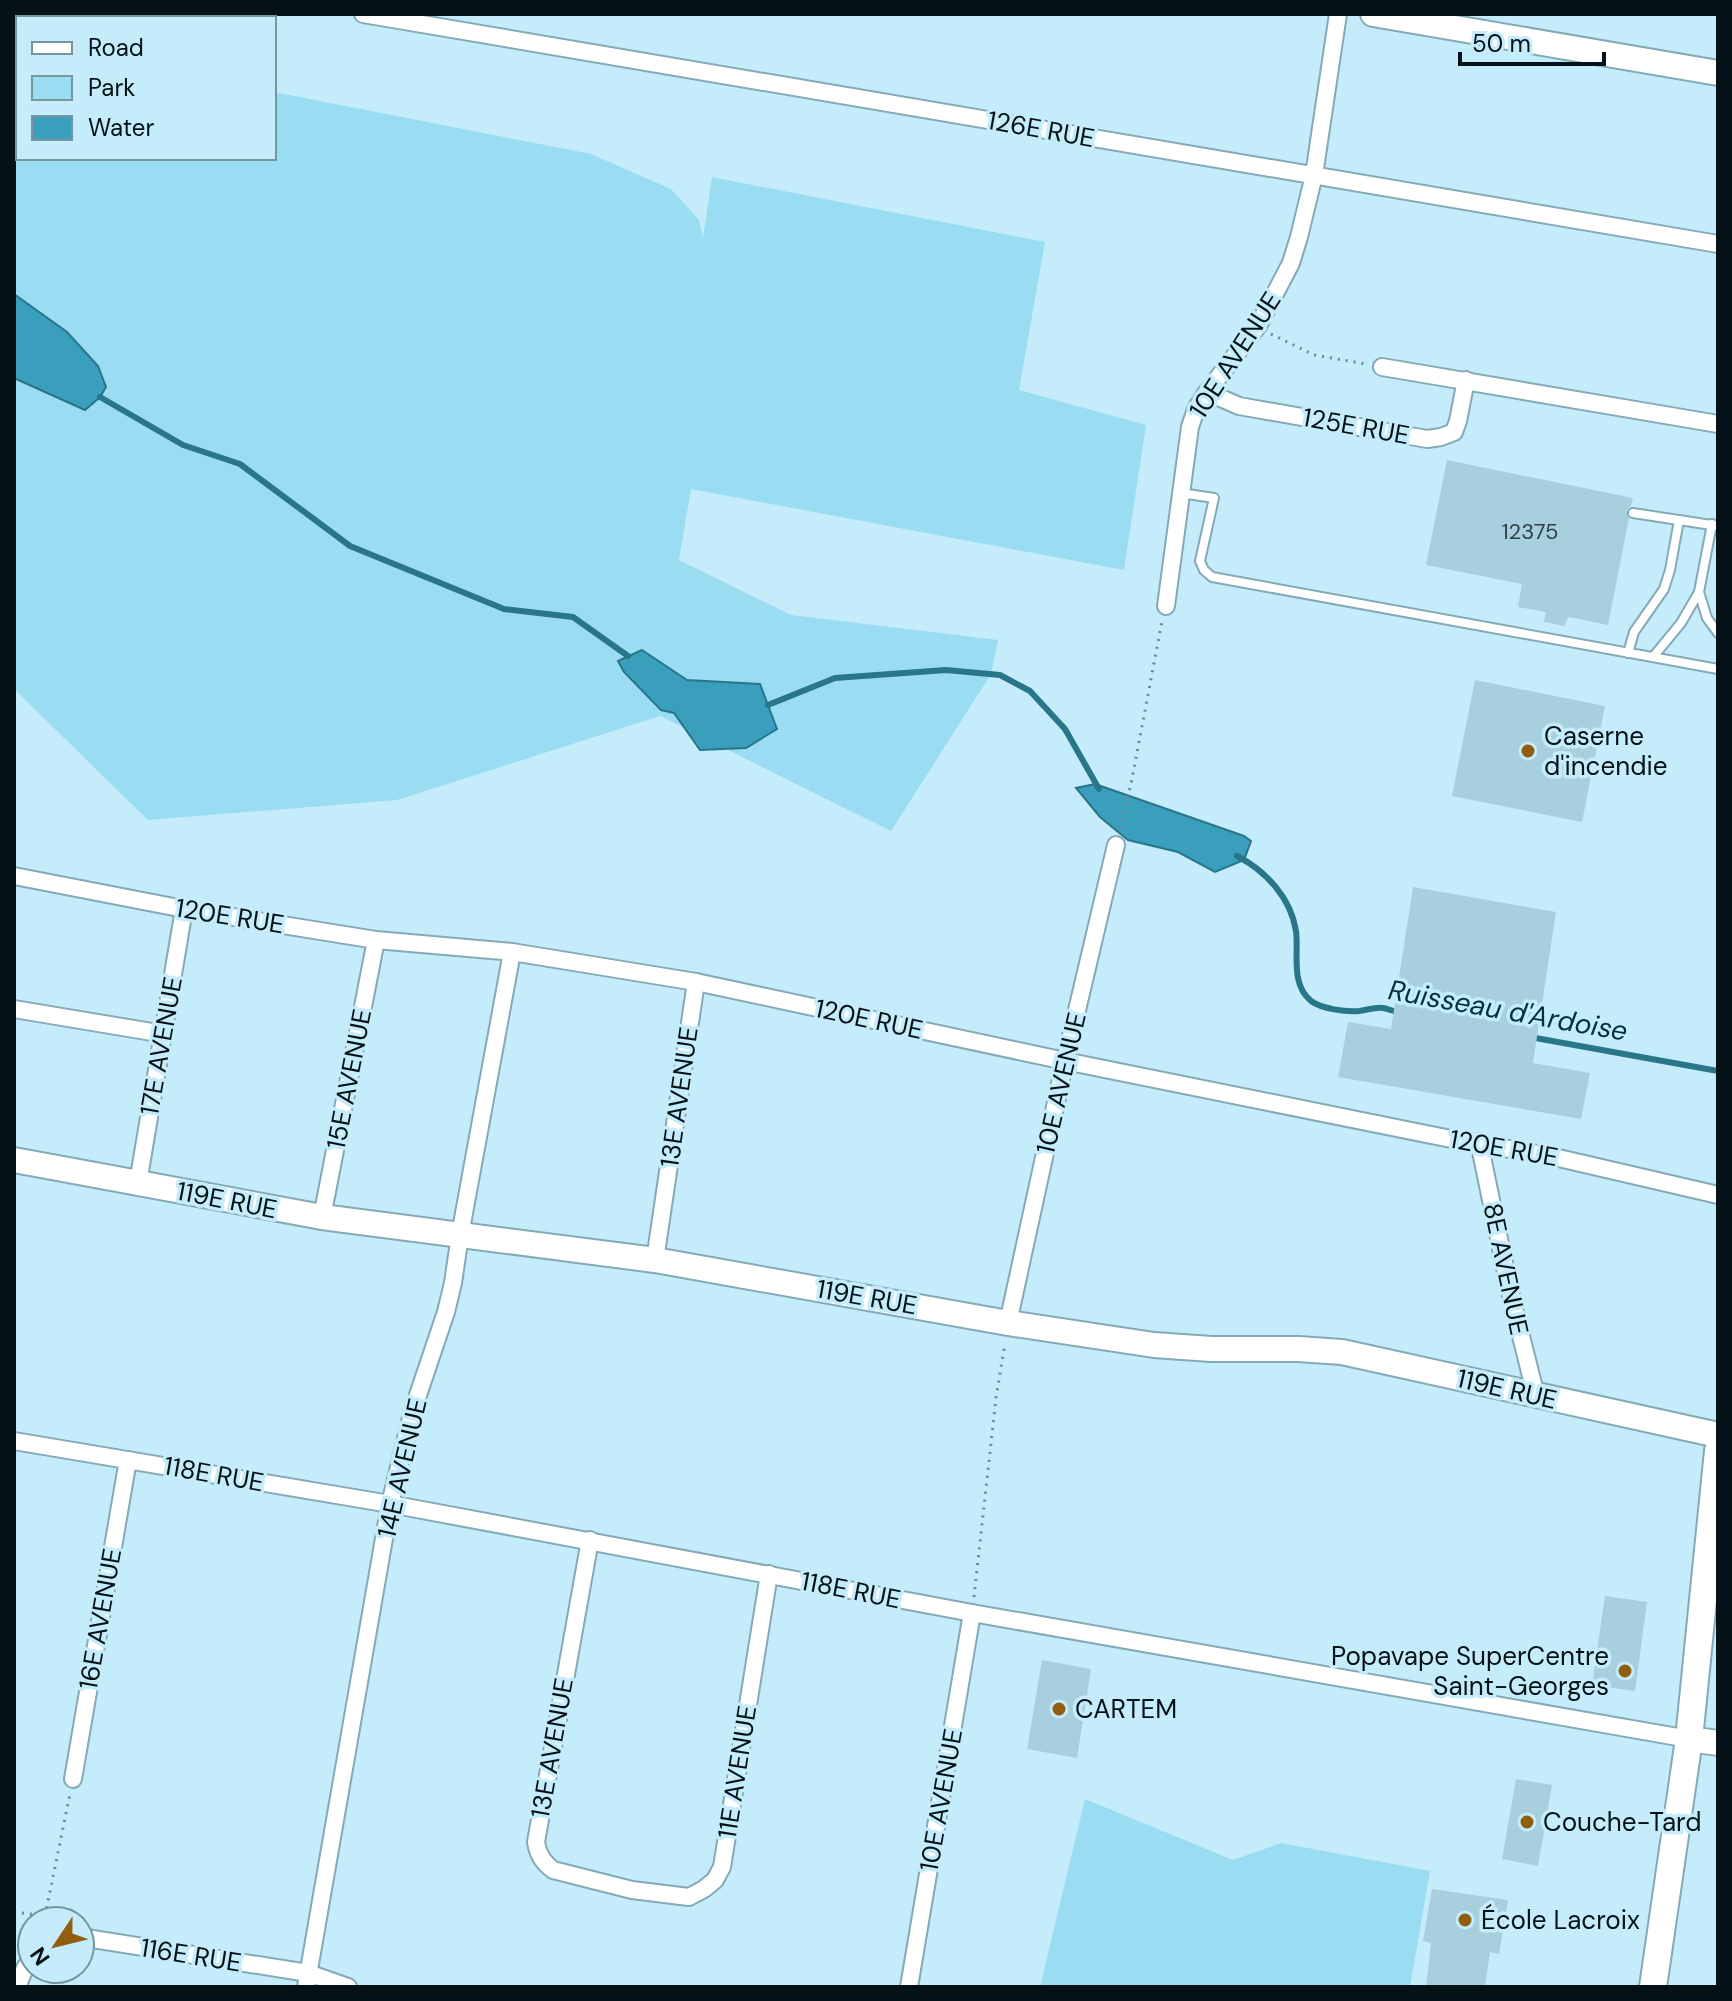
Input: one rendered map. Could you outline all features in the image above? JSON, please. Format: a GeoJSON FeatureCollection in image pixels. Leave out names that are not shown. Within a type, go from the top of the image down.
{"type":"FeatureCollection","features":[{"type":"Feature","properties":{"kind":"main road"},"geometry":{"type":"LineString","coordinates":[[1653,1987],[1689,1739],[1718,1451]]}},
{"type":"Feature","properties":{"kind":"street","name":"126E RUE"},"geometry":{"type":"LineString","coordinates":[[363,14],[1718,244]]}},
{"type":"Feature","properties":{"kind":"street","name":"10E AVENUE"},"geometry":{"type":"LineString","coordinates":[[1166,606],[1190,427],[1196,409],[1207,392],[1258,326],[1291,263],[1314,175],[1338,14]]}},
{"type":"Feature","properties":{"kind":"street"},"geometry":{"type":"LineString","coordinates":[[1373,14],[1718,73]]}},
{"type":"Feature","properties":{"kind":"street"},"geometry":{"type":"LineString","coordinates":[[1382,367],[1718,424]]}},
{"type":"Feature","properties":{"kind":"street","name":"125E RUE"},"geometry":{"type":"LineString","coordinates":[[1207,392],[1239,406],[1427,439],[1454,432],[1466,380]]}},
{"type":"Feature","properties":{"kind":"street","name":"10E AVENUE"},"geometry":{"type":"LineString","coordinates":[[1008,1323],[1116,845]]}},
{"type":"Feature","properties":{"kind":"street","name":"120E RUE"},"geometry":{"type":"LineString","coordinates":[[14,876],[184,909],[376,940],[512,952],[696,982],[1065,1061],[1550,1156],[1718,1195]]}},
{"type":"Feature","properties":{"kind":"street","name":"17E AVENUE"},"geometry":{"type":"LineString","coordinates":[[138,1183],[184,909]]}},
{"type":"Feature","properties":{"kind":"street","name":"15E AVENUE"},"geometry":{"type":"LineString","coordinates":[[322,1217],[376,940]]}},
{"type":"Feature","properties":{"kind":"street","name":"14E AVENUE"},"geometry":{"type":"LineString","coordinates":[[307,1980],[390,1504],[413,1410],[453,1283],[512,952]]}},
{"type":"Feature","properties":{"kind":"street","name":"13E AVENUE"},"geometry":{"type":"LineString","coordinates":[[655,1260],[696,982]]}},
{"type":"Feature","properties":{"kind":"street"},"geometry":{"type":"LineString","coordinates":[[14,1009],[164,1034]]}},
{"type":"Feature","properties":{"kind":"street","name":"8E AVENUE"},"geometry":{"type":"LineString","coordinates":[[1479,1142],[1510,1292],[1536,1396]]}},
{"type":"Feature","properties":{"kind":"street","name":"119E RUE"},"geometry":{"type":"LineString","coordinates":[[14,1160],[322,1217],[655,1260],[1008,1323],[1154,1345],[1342,1352],[1718,1435]]}},
{"type":"Feature","properties":{"kind":"street","name":"118E RUE"},"geometry":{"type":"LineString","coordinates":[[14,1441],[390,1504],[972,1613],[1689,1739]]}},
{"type":"Feature","properties":{"kind":"street","name":"16E AVENUE"},"geometry":{"type":"LineString","coordinates":[[73,1779],[128,1460]]}},
{"type":"Feature","properties":{"kind":"street","name":"13E AVENUE"},"geometry":{"type":"LineString","coordinates":[[590,1540],[536,1842],[538,1853],[553,1870],[632,1890]]}},
{"type":"Feature","properties":{"kind":"street","name":"11E AVENUE"},"geometry":{"type":"LineString","coordinates":[[632,1890],[689,1897],[715,1880],[722,1867],[769,1574]]}},
{"type":"Feature","properties":{"kind":"street","name":"10E AVENUE"},"geometry":{"type":"LineString","coordinates":[[909,1987],[972,1613]]}},
{"type":"Feature","properties":{"kind":"street"},"geometry":{"type":"LineString","coordinates":[[1689,1739],[1718,1743]]}},
{"type":"Feature","properties":{"kind":"street","name":"116E RUE"},"geometry":{"type":"LineString","coordinates":[[96,1940],[348,1987]]}},
{"type":"Feature","properties":{"kind":"lane"},"geometry":{"type":"LineString","coordinates":[[1181,493],[1214,498],[1200,561],[1212,577],[1718,669]]}},
{"type":"Feature","properties":{"kind":"lane"},"geometry":{"type":"LineString","coordinates":[[1633,513],[1715,525],[1699,592],[1681,623],[1653,657]]}},
{"type":"Feature","properties":{"kind":"lane"},"geometry":{"type":"LineString","coordinates":[[1628,653],[1634,632],[1664,589],[1679,520]]}},
{"type":"Feature","properties":{"kind":"lane"},"geometry":{"type":"LineString","coordinates":[[1699,592],[1707,618],[1718,633]]}},
{"type":"Feature","properties":{"kind":"path"},"geometry":{"type":"LineString","coordinates":[[1258,326],[1314,355],[1382,367]]}},
{"type":"Feature","properties":{"kind":"path"},"geometry":{"type":"LineString","coordinates":[[1116,845],[1166,606]]}},
{"type":"Feature","properties":{"kind":"path"},"geometry":{"type":"LineString","coordinates":[[972,1613],[996,1398],[1008,1323]]}},
{"type":"Feature","properties":{"kind":"path"},"geometry":{"type":"LineString","coordinates":[[47,1905],[73,1779]]}},
{"type":"Feature","properties":{"kind":"green space"},"geometry":{"type":"Polygon","coordinates":[[[14,14],[46,14],[16,16],[16,160],[276,160],[276,92],[591,154],[671,189],[699,220],[703,238],[712,177],[1045,242],[1019,390],[1146,425],[1124,570],[691,489],[679,560],[791,615],[998,640],[991,674],[891,831],[726,749],[760,684],[687,680],[642,650],[685,728],[660,716],[397,800],[148,820],[14,689],[14,378],[85,410],[98,366],[67,332],[14,294],[14,14]]]}},
{"type":"Feature","properties":{"kind":"green space"},"geometry":{"type":"Polygon","coordinates":[[[1085,1799],[1233,1860],[1281,1843],[1430,1871],[1410,1987],[1040,1987],[1085,1799]]]}},
{"type":"Feature","properties":{"kind":"water"},"geometry":{"type":"Polygon","coordinates":[[[14,294],[67,332],[98,366],[106,387],[85,410],[14,378],[14,294]]]}},
{"type":"Feature","properties":{"kind":"water"},"geometry":{"type":"Polygon","coordinates":[[[642,650],[687,680],[760,684],[777,729],[746,748],[700,750],[674,713],[661,710],[624,672],[618,661],[642,650]]]}},
{"type":"Feature","properties":{"kind":"water"},"geometry":{"type":"Polygon","coordinates":[[[1095,784],[1244,836],[1251,841],[1244,860],[1215,872],[1178,852],[1128,840],[1100,817],[1076,788],[1095,784]]]}},
{"type":"Feature","properties":{"kind":"building"},"geometry":{"type":"Polygon","coordinates":[[[1447,460],[1633,498],[1626,511],[1629,518],[1608,625],[1569,617],[1564,626],[1544,622],[1546,612],[1518,607],[1522,584],[1426,565],[1447,460]]]}},
{"type":"Feature","properties":{"kind":"building","name":"Caserne d'incendie"},"geometry":{"type":"Polygon","coordinates":[[[1475,680],[1605,706],[1582,822],[1452,796],[1475,680]]]}},
{"type":"Feature","properties":{"kind":"building"},"geometry":{"type":"Polygon","coordinates":[[[1413,887],[1556,912],[1533,1063],[1590,1073],[1581,1119],[1338,1077],[1348,1022],[1391,1029],[1413,887]]]}},
{"type":"Feature","properties":{"kind":"building"},"geometry":{"type":"Polygon","coordinates":[[[1605,1596],[1647,1602],[1635,1691],[1592,1685],[1605,1596]]]}},
{"type":"Feature","properties":{"kind":"building","name":"CARTEM"},"geometry":{"type":"Polygon","coordinates":[[[1042,1660],[1091,1669],[1077,1758],[1027,1749],[1042,1660]]]}},
{"type":"Feature","properties":{"kind":"building","name":"Couche-Tard"},"geometry":{"type":"Polygon","coordinates":[[[1516,1779],[1552,1785],[1538,1866],[1502,1859],[1516,1779]]]}},
{"type":"Feature","properties":{"kind":"building","name":"École Lacroix"},"geometry":{"type":"Polygon","coordinates":[[[1432,1889],[1508,1900],[1499,1954],[1490,1952],[1485,1987],[1426,1987],[1431,1943],[1423,1941],[1432,1889]]]}},
{"type":"Feature","properties":{"kind":"waterway","name":"Ruisseau d'Ardoise"},"geometry":{"type":"LineString","coordinates":[[100,397],[183,445],[240,464],[350,546],[504,609],[573,617],[628,656]]}},
{"type":"Feature","properties":{"kind":"waterway"},"geometry":{"type":"LineString","coordinates":[[768,705],[835,678],[946,670],[1000,675],[1030,691],[1065,729],[1099,789]]}},
{"type":"Feature","properties":{"kind":"waterway","name":"Ruisseau d'Ardoise"},"geometry":{"type":"LineString","coordinates":[[1237,856],[1258,869],[1276,887],[1289,907],[1296,931],[1300,986],[1311,1001],[1341,1010],[1380,1008],[1401,1013]]}},
{"type":"Feature","properties":{"kind":"waterway","name":"Ruisseau d'Ardoise"},"geometry":{"type":"LineString","coordinates":[[1530,1037],[1718,1071]]}},
{"type":"Feature","properties":{"kind":"place","name":"Caserne d'incendie"},"geometry":{"type":"Point","coordinates":[1528,751]}},
{"type":"Feature","properties":{"kind":"place","name":"Popavape SuperCentre Saint-Georges"},"geometry":{"type":"Point","coordinates":[1625,1671]}},
{"type":"Feature","properties":{"kind":"place","name":"CARTEM"},"geometry":{"type":"Point","coordinates":[1059,1709]}},
{"type":"Feature","properties":{"kind":"place","name":"Couche-Tard"},"geometry":{"type":"Point","coordinates":[1527,1822]}},
{"type":"Feature","properties":{"kind":"place","name":"École Lacroix"},"geometry":{"type":"Point","coordinates":[1465,1920]}}]}
